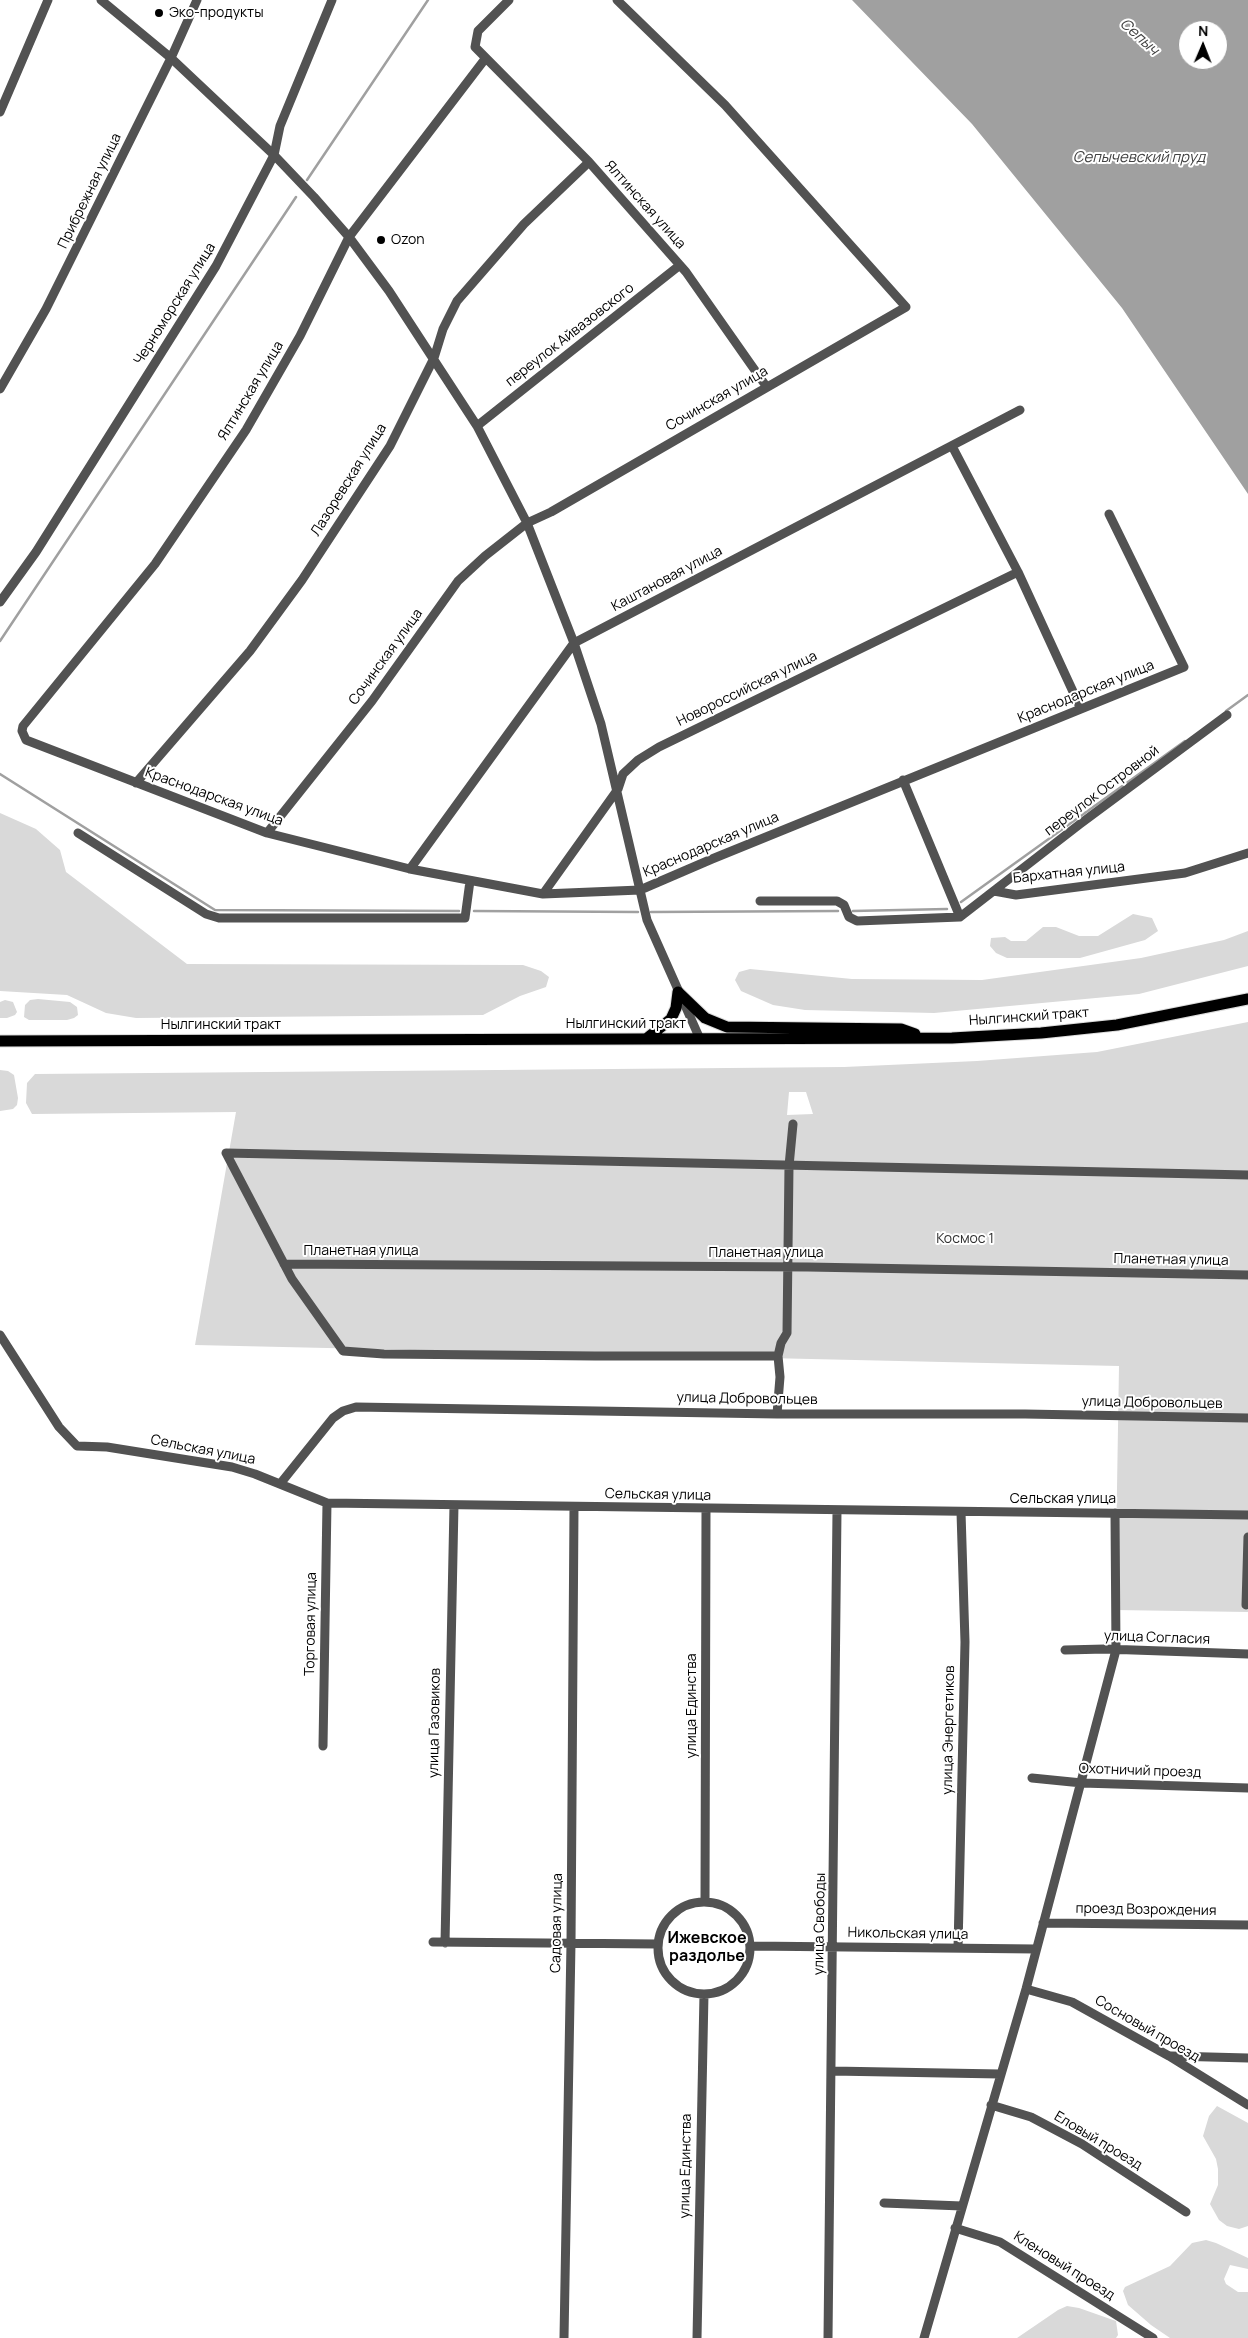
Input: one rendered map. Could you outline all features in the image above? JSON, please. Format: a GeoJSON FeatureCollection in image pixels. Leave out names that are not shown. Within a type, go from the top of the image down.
{"type":"FeatureCollection","features":[{"type":"Feature","properties":{"kind":"main road"},"geometry":{"type":"LineString","coordinates":[[678,992],[705,1018],[727,1028],[901,1029],[929,1038]]}},
{"type":"Feature","properties":{"kind":"main road"},"geometry":{"type":"LineString","coordinates":[[645,1039],[671,1019],[676,1008],[678,992]]}},
{"type":"Feature","properties":{"kind":"main road","name":"Нылгинский тракт"},"geometry":{"type":"LineString","coordinates":[[0,1041],[929,1038],[1041,1033],[1117,1026],[1248,999]]}},
{"type":"Feature","properties":{"kind":"street"},"geometry":{"type":"LineString","coordinates":[[0,112],[48,0]]}},
{"type":"Feature","properties":{"kind":"street"},"geometry":{"type":"LineString","coordinates":[[101,0],[170,58],[274,155],[314,197],[349,238],[434,358],[477,426],[527,523],[574,643],[601,724],[618,789],[647,920],[700,1039]]}},
{"type":"Feature","properties":{"kind":"street","name":"Прибрежная улица"},"geometry":{"type":"LineString","coordinates":[[0,389],[46,309],[197,0]]}},
{"type":"Feature","properties":{"kind":"street","name":"Черноморская улица"},"geometry":{"type":"LineString","coordinates":[[0,602],[36,552],[216,266],[274,155],[280,126],[332,0]]}},
{"type":"Feature","properties":{"kind":"street","name":"Ялтинская улица"},"geometry":{"type":"LineString","coordinates":[[509,0],[478,31],[476,47],[485,59],[588,162],[680,266],[766,386]]}},
{"type":"Feature","properties":{"kind":"street","name":"Сочинская улица"},"geometry":{"type":"LineString","coordinates":[[267,834],[372,701],[458,582],[485,556],[527,523],[551,512],[766,386],[906,307],[725,105],[616,0]]}},
{"type":"Feature","properties":{"kind":"street","name":"Ялтинская улица"},"geometry":{"type":"LineString","coordinates":[[23,726],[155,564],[246,430],[300,336],[349,238],[485,59]]}},
{"type":"Feature","properties":{"kind":"street","name":"Лазоревская улица"},"geometry":{"type":"LineString","coordinates":[[136,783],[250,652],[302,580],[390,446],[434,358],[443,329],[457,301],[524,224],[588,162]]}},
{"type":"Feature","properties":{"kind":"street","name":"переулок Айвазовского"},"geometry":{"type":"LineString","coordinates":[[477,426],[680,266]]}},
{"type":"Feature","properties":{"kind":"street","name":"Каштановая улица"},"geometry":{"type":"LineString","coordinates":[[410,869],[574,643],[1020,410]]}},
{"type":"Feature","properties":{"kind":"street"},"geometry":{"type":"LineString","coordinates":[[952,446],[1018,572],[1081,709]]}},
{"type":"Feature","properties":{"kind":"street","name":"Краснодарская улица"},"geometry":{"type":"LineString","coordinates":[[23,726],[22,732],[26,740],[267,834],[410,869],[543,894],[640,890],[903,780],[1184,668],[1109,514]]}},
{"type":"Feature","properties":{"kind":"street","name":"Новороссийская улица"},"geometry":{"type":"LineString","coordinates":[[543,894],[618,789],[623,774],[638,760],[658,747],[1018,572]]}},
{"type":"Feature","properties":{"kind":"street","name":"переулок Островной"},"geometry":{"type":"LineString","coordinates":[[994,891],[1227,715]]}},
{"type":"Feature","properties":{"kind":"street"},"geometry":{"type":"LineString","coordinates":[[760,901],[837,901],[844,905],[849,917],[857,921],[960,917],[903,780]]}},
{"type":"Feature","properties":{"kind":"street"},"geometry":{"type":"LineString","coordinates":[[78,833],[206,914],[218,918],[465,918],[470,881]]}},
{"type":"Feature","properties":{"kind":"street","name":"Бархатная улица"},"geometry":{"type":"LineString","coordinates":[[960,917],[994,891],[1016,895],[1185,873],[1248,853]]}},
{"type":"Feature","properties":{"kind":"street"},"geometry":{"type":"LineString","coordinates":[[777,1414],[780,1377],[778,1356],[781,1343],[787,1333],[789,1166],[793,1124]]}},
{"type":"Feature","properties":{"kind":"street"},"geometry":{"type":"LineString","coordinates":[[778,1356],[384,1354],[343,1351],[292,1279],[226,1153],[1248,1175]]}},
{"type":"Feature","properties":{"kind":"street","name":"Планетная улица"},"geometry":{"type":"LineString","coordinates":[[284,1264],[789,1267],[1248,1275]]}},
{"type":"Feature","properties":{"kind":"street","name":"Сельская улица"},"geometry":{"type":"LineString","coordinates":[[0,1336],[60,1427],[77,1446],[107,1447],[232,1467],[327,1503],[706,1510],[1248,1515]]}},
{"type":"Feature","properties":{"kind":"street","name":"улица Добровольцев"},"geometry":{"type":"LineString","coordinates":[[280,1484],[333,1418],[343,1411],[356,1407],[777,1414],[1025,1414],[1248,1418]]}},
{"type":"Feature","properties":{"kind":"street","name":"Торговая улица"},"geometry":{"type":"LineString","coordinates":[[323,1746],[327,1503]]}},
{"type":"Feature","properties":{"kind":"street","name":"улица Газовиков"},"geometry":{"type":"LineString","coordinates":[[445,1943],[454,1505]]}},
{"type":"Feature","properties":{"kind":"street","name":"Садовая улица"},"geometry":{"type":"LineString","coordinates":[[564,2338],[571,1943],[574,1507]]}},
{"type":"Feature","properties":{"kind":"street","name":"улица Единства"},"geometry":{"type":"LineString","coordinates":[[705,1902],[706,1510]]}},
{"type":"Feature","properties":{"kind":"street","name":"улица Свободы"},"geometry":{"type":"LineString","coordinates":[[828,2338],[834,1947],[837,1511]]}},
{"type":"Feature","properties":{"kind":"street","name":"улица Энергетиков"},"geometry":{"type":"LineString","coordinates":[[958,1948],[965,1642],[961,1512]]}},
{"type":"Feature","properties":{"kind":"street"},"geometry":{"type":"LineString","coordinates":[[924,2338],[1026,1989],[1116,1650],[1115,1513]]}},
{"type":"Feature","properties":{"kind":"street"},"geometry":{"type":"LineString","coordinates":[[1246,1605],[1248,1537]]}},
{"type":"Feature","properties":{"kind":"street","name":"улица Согласия"},"geometry":{"type":"LineString","coordinates":[[1065,1650],[1248,1654]]}},
{"type":"Feature","properties":{"kind":"street","name":"Охотничий проезд"},"geometry":{"type":"LineString","coordinates":[[1032,1778],[1082,1783],[1248,1788]]}},
{"type":"Feature","properties":{"kind":"street"},"geometry":{"type":"LineString","coordinates":[[705,1902],[719,1904],[736,1915],[748,1932],[750,1946],[749,1960],[742,1974],[732,1985],[719,1992],[704,1994],[689,1992],[676,1984],[666,1973],[660,1960],[658,1944],[661,1931],[668,1919],[679,1910],[691,1904],[705,1902]]}},
{"type":"Feature","properties":{"kind":"street","name":"проезд Возрождения"},"geometry":{"type":"LineString","coordinates":[[1043,1923],[1248,1925]]}},
{"type":"Feature","properties":{"kind":"street"},"geometry":{"type":"LineString","coordinates":[[433,1942],[658,1944]]}},
{"type":"Feature","properties":{"kind":"street","name":"Никольская улица"},"geometry":{"type":"LineString","coordinates":[[750,1946],[1036,1949]]}},
{"type":"Feature","properties":{"kind":"street","name":"Сосновый проезд"},"geometry":{"type":"LineString","coordinates":[[1026,1989],[1072,2002],[1169,2056],[1248,2105]]}},
{"type":"Feature","properties":{"kind":"street","name":"улица Единства"},"geometry":{"type":"LineString","coordinates":[[696,2338],[704,1994]]}},
{"type":"Feature","properties":{"kind":"street"},"geometry":{"type":"LineString","coordinates":[[1169,2056],[1248,2058]]}},
{"type":"Feature","properties":{"kind":"street"},"geometry":{"type":"LineString","coordinates":[[832,2071],[1000,2074]]}},
{"type":"Feature","properties":{"kind":"street","name":"Еловый проезд"},"geometry":{"type":"LineString","coordinates":[[991,2105],[1031,2117],[1082,2144],[1186,2212]]}},
{"type":"Feature","properties":{"kind":"street"},"geometry":{"type":"LineString","coordinates":[[884,2203],[962,2206]]}},
{"type":"Feature","properties":{"kind":"street","name":"Кленовый проезд"},"geometry":{"type":"LineString","coordinates":[[955,2228],[1000,2242],[1153,2338]]}},
{"type":"Feature","properties":{"kind":"green space"},"geometry":{"type":"Polygon","coordinates":[[[0,813],[36,829],[60,850],[66,872],[187,964],[523,965],[541,971],[549,977],[546,987],[520,996],[483,1015],[136,1018],[106,1013],[67,995],[0,991],[0,813]]]}},
{"type":"Feature","properties":{"kind":"green space"},"geometry":{"type":"Polygon","coordinates":[[[1133,914],[1152,918],[1158,931],[1145,940],[1080,958],[1007,958],[996,953],[990,946],[991,938],[1005,937],[1011,941],[1026,941],[1043,927],[1056,927],[1079,936],[1098,936],[1133,914]]]}},
{"type":"Feature","properties":{"kind":"green space"},"geometry":{"type":"Polygon","coordinates":[[[1248,931],[1248,966],[1139,994],[934,1013],[805,1010],[773,1005],[741,991],[735,980],[739,972],[750,969],[852,979],[982,980],[1141,958],[1224,940],[1248,931]]]}},
{"type":"Feature","properties":{"kind":"green space"},"geometry":{"type":"Polygon","coordinates":[[[5,1000],[13,1002],[17,1012],[15,1015],[7,1018],[0,1018],[0,1002],[5,1000]]]}},
{"type":"Feature","properties":{"kind":"green space"},"geometry":{"type":"Polygon","coordinates":[[[30,1000],[70,1002],[77,1007],[78,1015],[67,1020],[29,1020],[24,1017],[25,1005],[30,1000]]]}},
{"type":"Feature","properties":{"kind":"green space","name":"Космос 1"},"geometry":{"type":"Polygon","coordinates":[[[1248,1022],[1248,1612],[1115,1610],[1119,1366],[195,1345],[236,1112],[32,1114],[26,1103],[27,1083],[35,1074],[844,1067],[977,1061],[1097,1052],[1248,1022]],[[789,1092],[787,1115],[813,1114],[806,1092],[789,1092]]]}},
{"type":"Feature","properties":{"kind":"green space"},"geometry":{"type":"Polygon","coordinates":[[[0,1070],[8,1071],[14,1075],[18,1098],[17,1105],[13,1109],[0,1111],[0,1070]]]}},
{"type":"Feature","properties":{"kind":"green space"},"geometry":{"type":"Polygon","coordinates":[[[1217,2106],[1248,2123],[1248,2226],[1239,2229],[1227,2226],[1219,2220],[1210,2204],[1218,2185],[1218,2169],[1216,2159],[1203,2136],[1209,2116],[1217,2106]]]}},
{"type":"Feature","properties":{"kind":"green space"},"geometry":{"type":"Polygon","coordinates":[[[1206,2240],[1248,2258],[1248,2269],[1230,2265],[1224,2279],[1226,2284],[1238,2292],[1248,2292],[1248,2338],[1170,2338],[1151,2325],[1128,2305],[1123,2291],[1125,2287],[1170,2266],[1192,2243],[1206,2240]]]}},
{"type":"Feature","properties":{"kind":"green space"},"geometry":{"type":"Polygon","coordinates":[[[1067,2306],[1079,2308],[1116,2321],[1118,2335],[1116,2338],[1017,2338],[1058,2310],[1067,2306]]]}},
{"type":"Feature","properties":{"kind":"water","name":"Сепычевский пруд"},"geometry":{"type":"Polygon","coordinates":[[[852,0],[1248,0],[1248,494],[1122,308],[972,124],[852,0]]]}},
{"type":"Feature","properties":{"kind":"waterway"},"geometry":{"type":"LineString","coordinates":[[307,180],[428,0]]}},
{"type":"Feature","properties":{"kind":"waterway"},"geometry":{"type":"LineString","coordinates":[[0,641],[296,197]]}},
{"type":"Feature","properties":{"kind":"waterway"},"geometry":{"type":"LineString","coordinates":[[1226,711],[1248,695]]}},
{"type":"Feature","properties":{"kind":"waterway"},"geometry":{"type":"LineString","coordinates":[[961,902],[1185,741]]}},
{"type":"Feature","properties":{"kind":"waterway"},"geometry":{"type":"LineString","coordinates":[[0,774],[215,910],[459,911]]}},
{"type":"Feature","properties":{"kind":"waterway"},"geometry":{"type":"LineString","coordinates":[[853,911],[947,909]]}},
{"type":"Feature","properties":{"kind":"waterway"},"geometry":{"type":"LineString","coordinates":[[474,911],[638,912]]}},
{"type":"Feature","properties":{"kind":"waterway"},"geometry":{"type":"LineString","coordinates":[[651,912],[838,911]]}},
{"type":"Feature","properties":{"kind":"place","name":"Эко-продукты"},"geometry":{"type":"Point","coordinates":[159,13]}},
{"type":"Feature","properties":{"kind":"place","name":"Ozon"},"geometry":{"type":"Point","coordinates":[381,240]}},
{"type":"Feature","properties":{"kind":"district","name":"Ижевское раздолье"},"geometry":{"type":"Point","coordinates":[707,1948]}},
{"type":"Feature","properties":{"kind":"water label","name":"Сепыч"},"geometry":{"type":"Point","coordinates":[1139,37]}}]}
